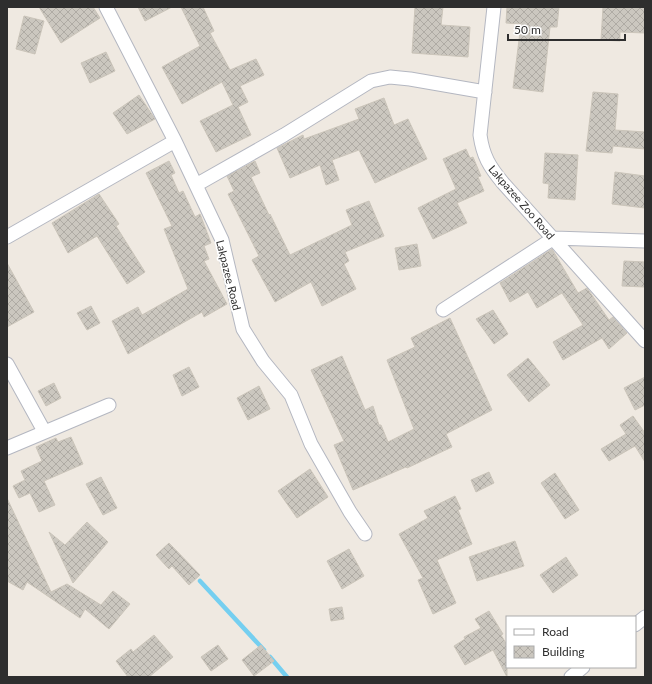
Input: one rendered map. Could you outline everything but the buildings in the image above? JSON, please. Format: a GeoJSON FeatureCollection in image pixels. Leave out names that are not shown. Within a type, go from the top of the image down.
{"type":"FeatureCollection","features":[{"type":"Feature","properties":{"kind":"street","name":"Lakpazee Road"},"geometry":{"type":"LineString","coordinates":[[106,7],[175,141],[222,240],[243,329],[263,361],[291,396],[311,444],[350,512],[365,534]]}},
{"type":"Feature","properties":{"kind":"street","name":"Lakpazee Zoo Road"},"geometry":{"type":"LineString","coordinates":[[494,7],[480,135],[482,151],[490,167],[645,341]]}},
{"type":"Feature","properties":{"kind":"street"},"geometry":{"type":"LineString","coordinates":[[196,185],[284,135],[371,81],[390,77],[485,92]]}},
{"type":"Feature","properties":{"kind":"street"},"geometry":{"type":"LineString","coordinates":[[7,237],[175,141]]}},
{"type":"Feature","properties":{"kind":"street"},"geometry":{"type":"LineString","coordinates":[[443,310],[554,238],[645,240]]}},
{"type":"Feature","properties":{"kind":"street"},"geometry":{"type":"LineString","coordinates":[[7,364],[44,431]]}},
{"type":"Feature","properties":{"kind":"street"},"geometry":{"type":"LineString","coordinates":[[7,448],[44,431],[109,405]]}},
{"type":"Feature","properties":{"kind":"street"},"geometry":{"type":"LineString","coordinates":[[636,624],[645,617]]}},
{"type":"Feature","properties":{"kind":"street"},"geometry":{"type":"LineString","coordinates":[[571,677],[582,668]]}},
{"type":"Feature","properties":{"kind":"waterway"},"geometry":{"type":"LineString","coordinates":[[200,581],[264,650]]}},
{"type":"Feature","properties":{"kind":"waterway"},"geometry":{"type":"LineString","coordinates":[[270,657],[287,677]]}}]}
